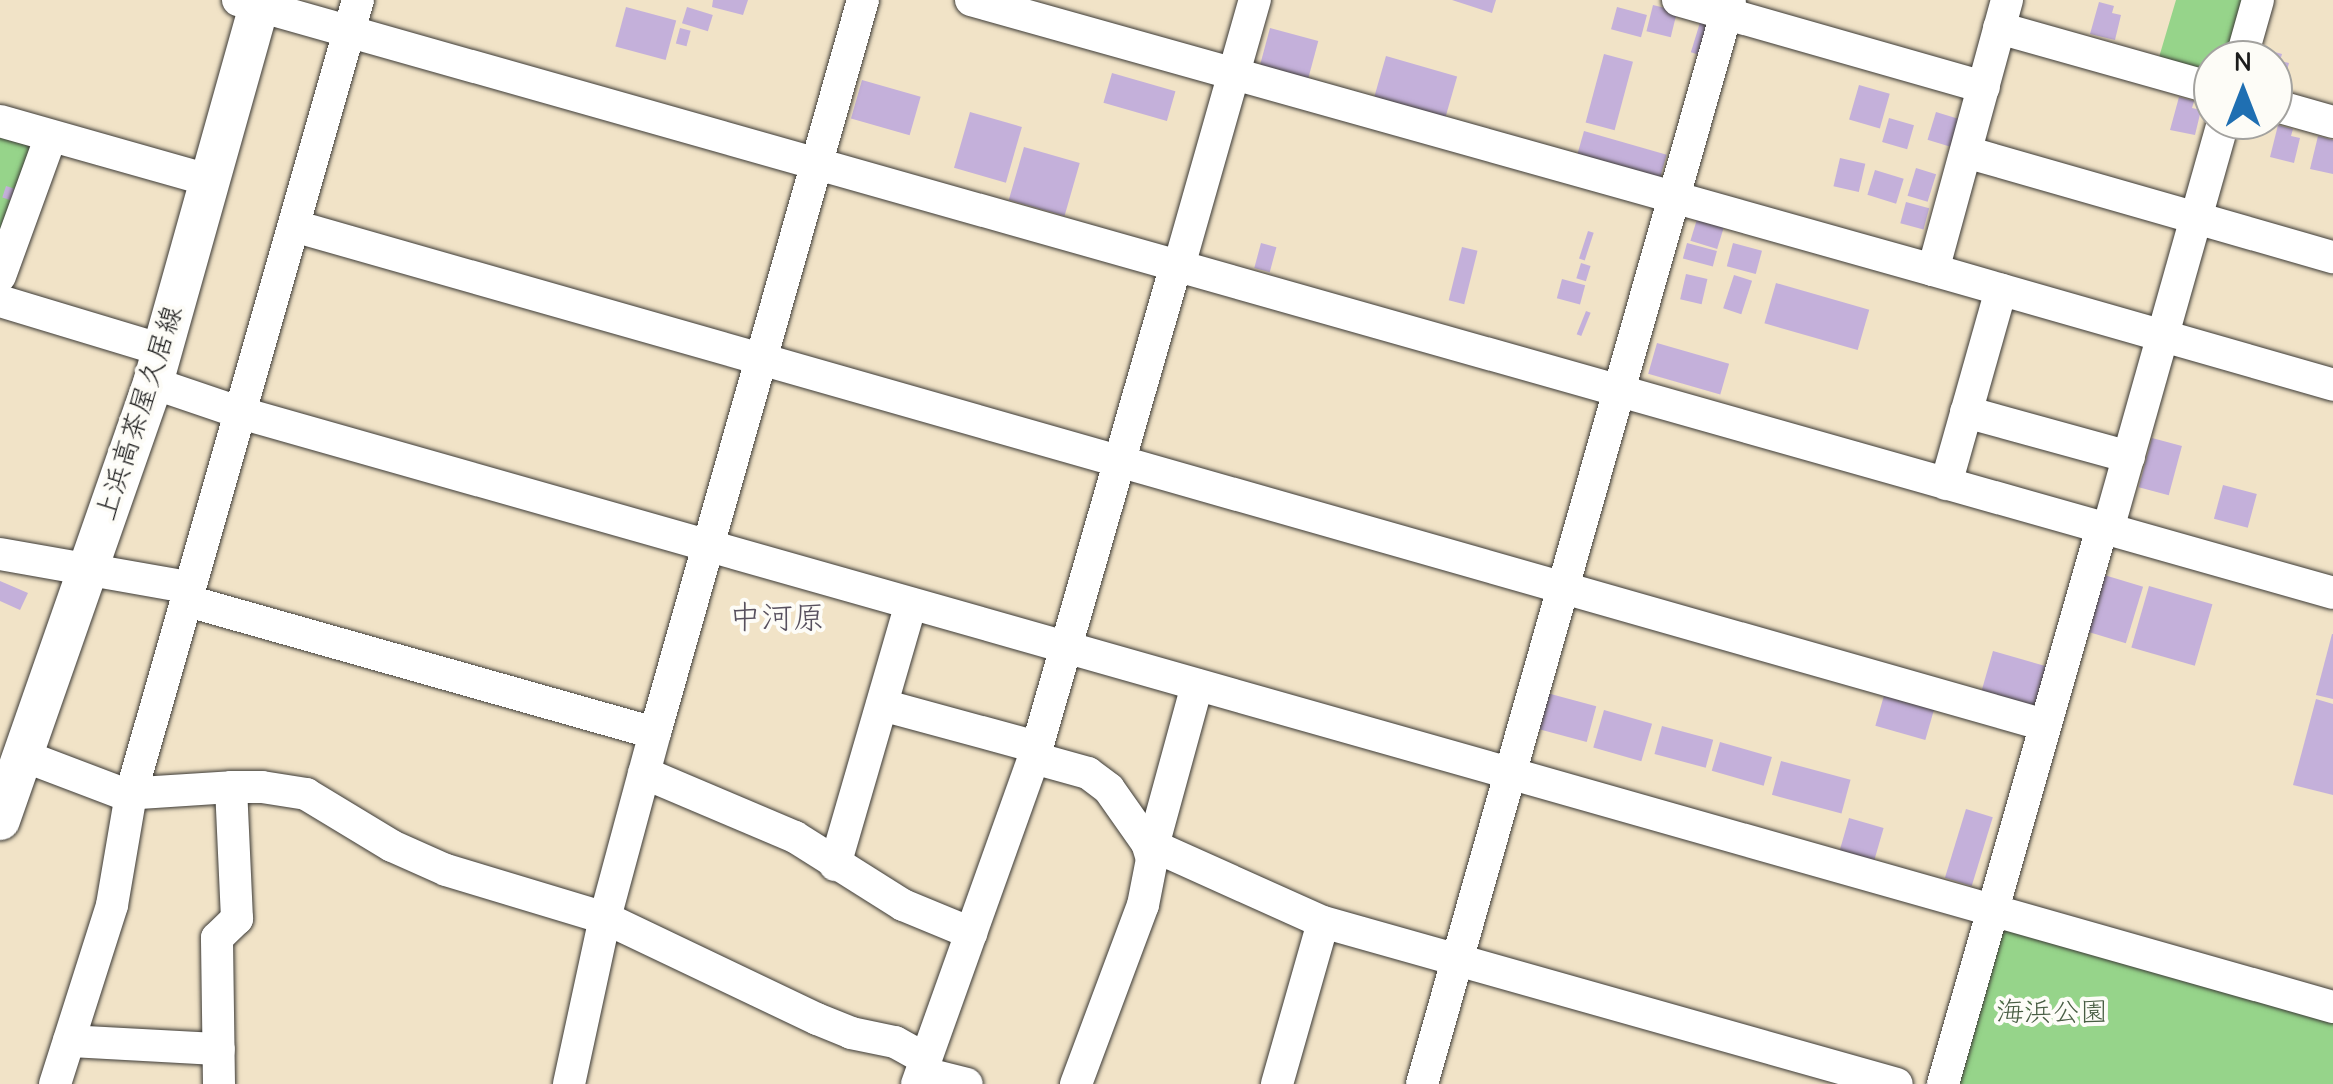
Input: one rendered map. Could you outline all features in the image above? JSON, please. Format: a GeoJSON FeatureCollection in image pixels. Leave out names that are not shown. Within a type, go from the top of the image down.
{"type":"FeatureCollection","features":[{"type":"Feature","properties":{"kind":"main road","name":"上浜高茶屋久居線"},"geometry":{"type":"LineString","coordinates":[[0,820],[157,367],[253,2]]}},
{"type":"Feature","properties":{"kind":"street"},"geometry":{"type":"LineString","coordinates":[[570,1084],[605,918],[654,733],[863,0]]}},
{"type":"Feature","properties":{"kind":"street"},"geometry":{"type":"LineString","coordinates":[[971,0],[2162,336],[2331,375]]}},
{"type":"Feature","properties":{"kind":"street"},"geometry":{"type":"LineString","coordinates":[[922,1072],[1035,753],[1255,0]]}},
{"type":"Feature","properties":{"kind":"street"},"geometry":{"type":"LineString","coordinates":[[1678,0],[1729,7],[1984,86]]}},
{"type":"Feature","properties":{"kind":"street"},"geometry":{"type":"LineString","coordinates":[[2247,40],[2258,0]]}},
{"type":"Feature","properties":{"kind":"street"},"geometry":{"type":"LineString","coordinates":[[253,2],[354,16],[817,164],[2333,593]]}},
{"type":"Feature","properties":{"kind":"street"},"geometry":{"type":"LineString","coordinates":[[1422,1084],[1729,7]]}},
{"type":"Feature","properties":{"kind":"street"},"geometry":{"type":"LineString","coordinates":[[1933,270],[2003,14],[2193,81]]}},
{"type":"Feature","properties":{"kind":"street"},"geometry":{"type":"LineString","coordinates":[[55,1084],[112,906],[131,794],[354,16]]}},
{"type":"Feature","properties":{"kind":"street"},"geometry":{"type":"LineString","coordinates":[[2293,111],[2333,122]]}},
{"type":"Feature","properties":{"kind":"street"},"geometry":{"type":"LineString","coordinates":[[0,121],[209,180]]}},
{"type":"Feature","properties":{"kind":"street"},"geometry":{"type":"LineString","coordinates":[[0,276],[51,136]]}},
{"type":"Feature","properties":{"kind":"street"},"geometry":{"type":"LineString","coordinates":[[1943,1084],[2218,140]]}},
{"type":"Feature","properties":{"kind":"street"},"geometry":{"type":"LineString","coordinates":[[1966,152],[2333,257]]}},
{"type":"Feature","properties":{"kind":"street"},"geometry":{"type":"LineString","coordinates":[[294,226],[1118,464],[2045,725]]}},
{"type":"Feature","properties":{"kind":"street"},"geometry":{"type":"LineString","coordinates":[[1946,484],[2000,290]]}},
{"type":"Feature","properties":{"kind":"street"},"geometry":{"type":"LineString","coordinates":[[0,301],[157,367],[241,414],[2333,1007]]}},
{"type":"Feature","properties":{"kind":"street"},"geometry":{"type":"LineString","coordinates":[[1966,412],[2128,457]]}},
{"type":"Feature","properties":{"kind":"street"},"geometry":{"type":"LineString","coordinates":[[0,554],[182,586],[188,601]]}},
{"type":"Feature","properties":{"kind":"street"},"geometry":{"type":"LineString","coordinates":[[188,601],[654,733]]}},
{"type":"Feature","properties":{"kind":"street"},"geometry":{"type":"LineString","coordinates":[[835,865],[910,604]]}},
{"type":"Feature","properties":{"kind":"street"},"geometry":{"type":"LineString","coordinates":[[1076,1084],[1144,905],[1152,859],[1150,844],[1198,685]]}},
{"type":"Feature","properties":{"kind":"street"},"geometry":{"type":"LineString","coordinates":[[882,704],[1088,773],[1110,788],[1150,844],[1323,922],[1897,1084]]}},
{"type":"Feature","properties":{"kind":"street"},"geometry":{"type":"LineString","coordinates":[[24,756],[131,794],[262,787],[306,794],[392,846],[446,870],[605,918],[851,1033],[895,1042],[922,1072],[967,1084]]}},
{"type":"Feature","properties":{"kind":"street"},"geometry":{"type":"LineString","coordinates":[[644,772],[752,816],[794,837],[903,905],[970,933]]}},
{"type":"Feature","properties":{"kind":"street"},"geometry":{"type":"LineString","coordinates":[[219,1084],[217,938],[238,919],[230,788]]}},
{"type":"Feature","properties":{"kind":"street"},"geometry":{"type":"LineString","coordinates":[[1278,1084],[1323,922]]}},
{"type":"Feature","properties":{"kind":"street"},"geometry":{"type":"LineString","coordinates":[[68,1041],[220,1049]]}},
{"type":"Feature","properties":{"kind":"green space"},"geometry":{"type":"Polygon","coordinates":[[[2176,0],[2242,0],[2231,40],[2193,40],[2193,72],[2157,64],[2176,0]]]}},
{"type":"Feature","properties":{"kind":"green space"},"geometry":{"type":"Polygon","coordinates":[[[0,137],[29,146],[33,152],[0,244],[0,137]]]}},
{"type":"Feature","properties":{"kind":"green space","name":"海浜公園"},"geometry":{"type":"Polygon","coordinates":[[[2000,922],[2333,1016],[2333,1084],[1955,1084],[2000,922]]]}},
{"type":"Feature","properties":{"kind":"building"},"geometry":{"type":"Polygon","coordinates":[[[713,0],[748,0],[743,15],[712,7],[713,0]]]}},
{"type":"Feature","properties":{"kind":"building"},"geometry":{"type":"Polygon","coordinates":[[[1452,0],[1496,0],[1492,13],[1452,0]]]}},
{"type":"Feature","properties":{"kind":"building"},"geometry":{"type":"Polygon","coordinates":[[[2099,2],[2114,6],[2112,13],[2121,15],[2115,40],[2090,34],[2099,2]]]}},
{"type":"Feature","properties":{"kind":"building"},"geometry":{"type":"Polygon","coordinates":[[[1653,5],[1677,11],[1671,37],[1646,31],[1653,5]]]}},
{"type":"Feature","properties":{"kind":"building"},"geometry":{"type":"Polygon","coordinates":[[[626,7],[676,20],[666,60],[615,47],[626,7]]]}},
{"type":"Feature","properties":{"kind":"building"},"geometry":{"type":"Polygon","coordinates":[[[687,7],[713,15],[708,31],[682,23],[687,7]]]}},
{"type":"Feature","properties":{"kind":"building"},"geometry":{"type":"Polygon","coordinates":[[[1617,7],[1647,15],[1641,37],[1611,29],[1617,7]]]}},
{"type":"Feature","properties":{"kind":"building"},"geometry":{"type":"Polygon","coordinates":[[[1702,16],[1715,20],[1704,56],[1691,52],[1702,16]]]}},
{"type":"Feature","properties":{"kind":"building"},"geometry":{"type":"Polygon","coordinates":[[[680,28],[691,31],[686,46],[676,43],[680,28]]]}},
{"type":"Feature","properties":{"kind":"building"},"geometry":{"type":"Polygon","coordinates":[[[1270,28],[1318,41],[1308,81],[1259,68],[1270,28]]]}},
{"type":"Feature","properties":{"kind":"building"},"geometry":{"type":"Polygon","coordinates":[[[1604,54],[1633,62],[1615,130],[1586,123],[1604,54]]]}},
{"type":"Feature","properties":{"kind":"building"},"geometry":{"type":"Polygon","coordinates":[[[1386,56],[1457,76],[1445,120],[1374,99],[1386,56]]]}},
{"type":"Feature","properties":{"kind":"building"},"geometry":{"type":"Polygon","coordinates":[[[1112,73],[1175,91],[1167,121],[1103,103],[1112,73]]]}},
{"type":"Feature","properties":{"kind":"building"},"geometry":{"type":"Polygon","coordinates":[[[862,80],[921,97],[910,135],[851,118],[862,80]]]}},
{"type":"Feature","properties":{"kind":"building"},"geometry":{"type":"Polygon","coordinates":[[[1859,85],[1890,94],[1880,128],[1849,120],[1859,85]]]}},
{"type":"Feature","properties":{"kind":"building"},"geometry":{"type":"Polygon","coordinates":[[[2179,97],[2193,101],[2193,135],[2170,130],[2179,97]]]}},
{"type":"Feature","properties":{"kind":"building"},"geometry":{"type":"Polygon","coordinates":[[[970,112],[1022,127],[1006,183],[954,168],[970,112]]]}},
{"type":"Feature","properties":{"kind":"building"},"geometry":{"type":"Polygon","coordinates":[[[1936,112],[1959,119],[1950,147],[1928,140],[1936,112]]]}},
{"type":"Feature","properties":{"kind":"building"},"geometry":{"type":"Polygon","coordinates":[[[1889,118],[1914,125],[1907,149],[1882,142],[1889,118]]]}},
{"type":"Feature","properties":{"kind":"building"},"geometry":{"type":"Polygon","coordinates":[[[1584,131],[1667,155],[1659,183],[1576,159],[1584,131]]]}},
{"type":"Feature","properties":{"kind":"building"},"geometry":{"type":"Polygon","coordinates":[[[2318,136],[2333,140],[2333,174],[2310,169],[2318,136]]]}},
{"type":"Feature","properties":{"kind":"building"},"geometry":{"type":"Polygon","coordinates":[[[2300,138],[2294,163],[2270,157],[2274,140],[2300,138]]]}},
{"type":"Feature","properties":{"kind":"building"},"geometry":{"type":"Polygon","coordinates":[[[1024,147],[1080,163],[1065,216],[1009,200],[1024,147]]]}},
{"type":"Feature","properties":{"kind":"building"},"geometry":{"type":"Polygon","coordinates":[[[1840,158],[1865,164],[1859,192],[1833,186],[1840,158]]]}},
{"type":"Feature","properties":{"kind":"building"},"geometry":{"type":"Polygon","coordinates":[[[1916,168],[1936,174],[1928,202],[1908,196],[1916,168]]]}},
{"type":"Feature","properties":{"kind":"building"},"geometry":{"type":"Polygon","coordinates":[[[1875,170],[1904,179],[1896,204],[1867,195],[1875,170]]]}},
{"type":"Feature","properties":{"kind":"building"},"geometry":{"type":"Polygon","coordinates":[[[6,186],[15,189],[11,200],[2,197],[6,186]]]}},
{"type":"Feature","properties":{"kind":"building"},"geometry":{"type":"Polygon","coordinates":[[[1906,202],[1929,208],[1923,229],[1900,223],[1906,202]]]}},
{"type":"Feature","properties":{"kind":"building"},"geometry":{"type":"Polygon","coordinates":[[[1698,216],[1725,224],[1717,249],[1690,241],[1698,216]]]}},
{"type":"Feature","properties":{"kind":"building"},"geometry":{"type":"Polygon","coordinates":[[[1588,231],[1594,233],[1585,260],[1579,259],[1588,231]]]}},
{"type":"Feature","properties":{"kind":"building"},"geometry":{"type":"Polygon","coordinates":[[[1261,243],[1276,247],[1270,272],[1254,268],[1261,243]]]}},
{"type":"Feature","properties":{"kind":"building"},"geometry":{"type":"Polygon","coordinates":[[[1687,243],[1717,251],[1713,266],[1683,258],[1687,243]]]}},
{"type":"Feature","properties":{"kind":"building"},"geometry":{"type":"Polygon","coordinates":[[[1733,243],[1762,251],[1756,274],[1727,266],[1733,243]]]}},
{"type":"Feature","properties":{"kind":"building"},"geometry":{"type":"Polygon","coordinates":[[[1462,247],[1478,251],[1464,304],[1449,300],[1462,247]]]}},
{"type":"Feature","properties":{"kind":"building"},"geometry":{"type":"Polygon","coordinates":[[[1581,263],[1591,266],[1586,281],[1576,278],[1581,263]]]}},
{"type":"Feature","properties":{"kind":"building"},"geometry":{"type":"Polygon","coordinates":[[[1686,274],[1707,279],[1702,304],[1680,299],[1686,274]]]}},
{"type":"Feature","properties":{"kind":"building"},"geometry":{"type":"Polygon","coordinates":[[[1734,275],[1752,281],[1741,314],[1723,308],[1734,275]]]}},
{"type":"Feature","properties":{"kind":"building"},"geometry":{"type":"Polygon","coordinates":[[[1562,279],[1585,285],[1580,305],[1557,298],[1562,279]]]}},
{"type":"Feature","properties":{"kind":"building"},"geometry":{"type":"Polygon","coordinates":[[[1776,283],[1869,310],[1858,350],[1764,323],[1776,283]]]}},
{"type":"Feature","properties":{"kind":"building"},"geometry":{"type":"Polygon","coordinates":[[[1586,311],[1591,313],[1581,336],[1577,334],[1586,311]]]}},
{"type":"Feature","properties":{"kind":"building"},"geometry":{"type":"Polygon","coordinates":[[[1657,343],[1729,364],[1720,394],[1648,374],[1657,343]]]}},
{"type":"Feature","properties":{"kind":"building"},"geometry":{"type":"Polygon","coordinates":[[[2152,438],[2182,446],[2169,495],[2139,487],[2152,438]]]}},
{"type":"Feature","properties":{"kind":"building"},"geometry":{"type":"Polygon","coordinates":[[[2223,485],[2257,494],[2248,528],[2214,519],[2223,485]]]}},
{"type":"Feature","properties":{"kind":"building"},"geometry":{"type":"Polygon","coordinates":[[[2101,574],[2143,587],[2126,643],[2084,630],[2101,574]]]}},
{"type":"Feature","properties":{"kind":"building"},"geometry":{"type":"Polygon","coordinates":[[[0,581],[28,593],[20,610],[0,601],[0,581]]]}},
{"type":"Feature","properties":{"kind":"building"},"geometry":{"type":"Polygon","coordinates":[[[2149,586],[2212,604],[2195,666],[2131,648],[2149,586]]]}},
{"type":"Feature","properties":{"kind":"building"},"geometry":{"type":"Polygon","coordinates":[[[2333,634],[2333,699],[2316,695],[2333,634]]]}},
{"type":"Feature","properties":{"kind":"building"},"geometry":{"type":"Polygon","coordinates":[[[1993,651],[2049,667],[2036,710],[1981,694],[1993,651]]]}},
{"type":"Feature","properties":{"kind":"building"},"geometry":{"type":"Polygon","coordinates":[[[1885,692],[1935,706],[1925,740],[1875,726],[1885,692]]]}},
{"type":"Feature","properties":{"kind":"building"},"geometry":{"type":"Polygon","coordinates":[[[1547,693],[1596,706],[1587,742],[1537,729],[1547,693]]]}},
{"type":"Feature","properties":{"kind":"building"},"geometry":{"type":"Polygon","coordinates":[[[2316,699],[2333,704],[2333,795],[2293,785],[2316,699]]]}},
{"type":"Feature","properties":{"kind":"building"},"geometry":{"type":"Polygon","coordinates":[[[1604,710],[1652,724],[1641,761],[1593,747],[1604,710]]]}},
{"type":"Feature","properties":{"kind":"building"},"geometry":{"type":"Polygon","coordinates":[[[1662,726],[1713,740],[1706,768],[1654,754],[1662,726]]]}},
{"type":"Feature","properties":{"kind":"building"},"geometry":{"type":"Polygon","coordinates":[[[1720,742],[1772,757],[1764,786],[1712,771],[1720,742]]]}},
{"type":"Feature","properties":{"kind":"building"},"geometry":{"type":"Polygon","coordinates":[[[1781,761],[1851,780],[1841,813],[1772,795],[1781,761]]]}},
{"type":"Feature","properties":{"kind":"building"},"geometry":{"type":"Polygon","coordinates":[[[1966,809],[1993,817],[1972,886],[1945,878],[1966,809]]]}},
{"type":"Feature","properties":{"kind":"building"},"geometry":{"type":"Polygon","coordinates":[[[1849,818],[1884,828],[1874,862],[1839,852],[1849,818]]]}},
{"type":"Feature","properties":{"kind":"district","name":"中河原"},"geometry":{"type":"Point","coordinates":[777,618]}}]}
